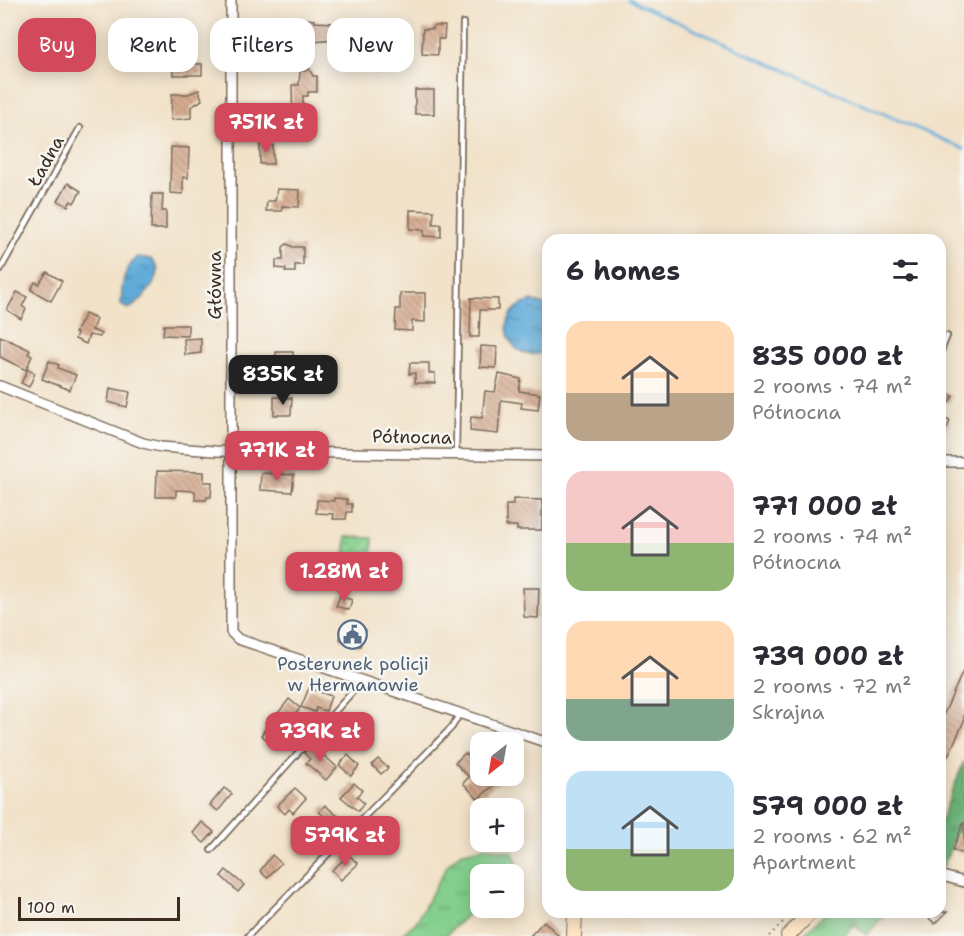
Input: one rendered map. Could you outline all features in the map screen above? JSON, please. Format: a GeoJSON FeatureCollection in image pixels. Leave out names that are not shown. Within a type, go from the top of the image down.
{"type":"FeatureCollection","features":[{"type":"Feature","properties":{"kind":"street","name":"Główna"},"geometry":{"type":"LineString","coordinates":[[231,0],[231,628],[234,637],[238,639],[359,679]]}},
{"type":"Feature","properties":{"kind":"street","name":"Północna"},"geometry":{"type":"LineString","coordinates":[[0,386],[143,443],[161,447],[232,451],[542,456]]}},
{"type":"Feature","properties":{"kind":"street"},"geometry":{"type":"LineString","coordinates":[[946,462],[964,462]]}},
{"type":"Feature","properties":{"kind":"street"},"geometry":{"type":"LineString","coordinates":[[359,679],[542,741]]}},
{"type":"Feature","properties":{"kind":"street"},"geometry":{"type":"LineString","coordinates":[[946,877],[964,882]]}},
{"type":"Feature","properties":{"kind":"street"},"geometry":{"type":"LineString","coordinates":[[573,936],[574,918]]}},
{"type":"Feature","properties":{"kind":"street"},"geometry":{"type":"LineString","coordinates":[[788,936],[806,918]]}},
{"type":"Feature","properties":{"kind":"lane"},"geometry":{"type":"LineString","coordinates":[[456,454],[463,23]]}},
{"type":"Feature","properties":{"kind":"lane","name":"Ładna"},"geometry":{"type":"LineString","coordinates":[[0,270],[80,128]]}},
{"type":"Feature","properties":{"kind":"lane"},"geometry":{"type":"LineString","coordinates":[[211,850],[354,689],[359,679]]}},
{"type":"Feature","properties":{"kind":"lane"},"geometry":{"type":"LineString","coordinates":[[248,936],[452,727],[460,713]]}},
{"type":"Feature","properties":{"kind":"path"},"geometry":{"type":"LineString","coordinates":[[769,936],[785,920]]}},
{"type":"Feature","properties":{"kind":"green space"},"geometry":{"type":"Polygon","coordinates":[[[346,537],[373,538],[371,574],[345,574],[346,537]]]}},
{"type":"Feature","properties":{"kind":"green space"},"geometry":{"type":"Polygon","coordinates":[[[964,761],[964,815],[946,859],[946,807],[964,761]]]}},
{"type":"Feature","properties":{"kind":"green space"},"geometry":{"type":"Polygon","coordinates":[[[470,851],[512,852],[518,863],[470,864],[470,912],[445,936],[400,936],[416,922],[448,864],[460,853],[470,851]]]}},
{"type":"Feature","properties":{"kind":"green space"},"geometry":{"type":"Polygon","coordinates":[[[820,918],[882,918],[866,935],[854,924],[842,936],[801,936],[820,918]]]}},
{"type":"Feature","properties":{"kind":"water"},"geometry":{"type":"Polygon","coordinates":[[[138,257],[151,259],[157,266],[158,272],[153,285],[128,309],[121,305],[123,285],[126,272],[138,257]]]}},
{"type":"Feature","properties":{"kind":"water"},"geometry":{"type":"Polygon","coordinates":[[[533,301],[542,304],[542,352],[533,354],[522,352],[513,345],[508,325],[511,315],[519,306],[533,301]]]}},
{"type":"Feature","properties":{"kind":"building"},"geometry":{"type":"Polygon","coordinates":[[[315,22],[327,23],[327,40],[315,41],[315,22]]]}},
{"type":"Feature","properties":{"kind":"building"},"geometry":{"type":"Polygon","coordinates":[[[434,26],[445,26],[444,39],[438,39],[438,55],[422,54],[423,29],[433,29],[434,26]]]}},
{"type":"Feature","properties":{"kind":"building"},"geometry":{"type":"Polygon","coordinates":[[[198,64],[202,64],[202,75],[173,75],[173,72],[198,72],[198,64]]]}},
{"type":"Feature","properties":{"kind":"building"},"geometry":{"type":"Polygon","coordinates":[[[300,72],[311,72],[313,76],[317,76],[317,92],[308,92],[308,96],[303,96],[303,116],[312,116],[312,128],[293,129],[292,85],[299,85],[300,72]]]}},
{"type":"Feature","properties":{"kind":"building"},"geometry":{"type":"Polygon","coordinates":[[[199,90],[202,100],[191,107],[191,118],[171,120],[172,94],[188,94],[199,90]]]}},
{"type":"Feature","properties":{"kind":"building"},"geometry":{"type":"Polygon","coordinates":[[[415,90],[434,90],[434,114],[415,114],[415,90]]]}},
{"type":"Feature","properties":{"kind":"building"},"geometry":{"type":"Polygon","coordinates":[[[260,145],[273,145],[273,164],[260,164],[260,145]]]}},
{"type":"Feature","properties":{"kind":"building"},"geometry":{"type":"Polygon","coordinates":[[[171,147],[189,148],[188,178],[183,177],[183,194],[170,193],[171,147]]]}},
{"type":"Feature","properties":{"kind":"building"},"geometry":{"type":"Polygon","coordinates":[[[68,183],[81,191],[74,203],[71,201],[68,206],[58,201],[68,183]]]}},
{"type":"Feature","properties":{"kind":"building"},"geometry":{"type":"Polygon","coordinates":[[[277,189],[300,190],[299,207],[282,206],[282,211],[266,211],[267,201],[275,201],[277,189]]]}},
{"type":"Feature","properties":{"kind":"building"},"geometry":{"type":"Polygon","coordinates":[[[152,194],[163,194],[162,211],[166,211],[166,229],[151,229],[152,194]]]}},
{"type":"Feature","properties":{"kind":"building"},"geometry":{"type":"Polygon","coordinates":[[[410,210],[434,211],[433,224],[441,224],[441,237],[424,236],[424,230],[410,229],[410,210]]]}},
{"type":"Feature","properties":{"kind":"building"},"geometry":{"type":"Polygon","coordinates":[[[287,244],[293,247],[303,247],[303,265],[295,265],[295,272],[285,272],[286,269],[276,268],[276,260],[283,260],[283,247],[287,244]]]}},
{"type":"Feature","properties":{"kind":"building"},"geometry":{"type":"Polygon","coordinates":[[[47,272],[62,281],[51,301],[31,290],[35,282],[39,284],[47,272]]]}},
{"type":"Feature","properties":{"kind":"building"},"geometry":{"type":"Polygon","coordinates":[[[17,292],[27,297],[22,306],[26,309],[21,319],[7,310],[17,292]]]}},
{"type":"Feature","properties":{"kind":"building"},"geometry":{"type":"Polygon","coordinates":[[[400,293],[425,293],[425,322],[412,321],[412,331],[395,330],[396,309],[400,309],[400,293]]]}},
{"type":"Feature","properties":{"kind":"building"},"geometry":{"type":"Polygon","coordinates":[[[471,298],[498,299],[498,310],[480,310],[479,337],[470,337],[471,298]]]}},
{"type":"Feature","properties":{"kind":"building"},"geometry":{"type":"Polygon","coordinates":[[[85,314],[96,319],[92,330],[101,334],[100,337],[89,335],[86,344],[75,339],[77,333],[75,333],[85,314]]]}},
{"type":"Feature","properties":{"kind":"building"},"geometry":{"type":"Polygon","coordinates":[[[164,325],[188,325],[188,336],[163,335],[164,325]]]}},
{"type":"Feature","properties":{"kind":"building"},"geometry":{"type":"Polygon","coordinates":[[[0,336],[30,350],[28,354],[32,356],[26,370],[0,357],[0,336]]]}},
{"type":"Feature","properties":{"kind":"building"},"geometry":{"type":"Polygon","coordinates":[[[201,338],[201,353],[185,355],[184,339],[201,338]]]}},
{"type":"Feature","properties":{"kind":"building"},"geometry":{"type":"Polygon","coordinates":[[[481,346],[497,347],[496,368],[480,367],[481,346]]]}},
{"type":"Feature","properties":{"kind":"building"},"geometry":{"type":"Polygon","coordinates":[[[276,352],[293,352],[293,376],[275,376],[276,352]]]}},
{"type":"Feature","properties":{"kind":"building"},"geometry":{"type":"Polygon","coordinates":[[[49,361],[59,365],[58,368],[76,375],[70,390],[42,379],[49,361]]]}},
{"type":"Feature","properties":{"kind":"building"},"geometry":{"type":"Polygon","coordinates":[[[410,363],[429,363],[429,373],[435,373],[435,383],[415,383],[415,373],[409,374],[410,363]]]}},
{"type":"Feature","properties":{"kind":"building"},"geometry":{"type":"Polygon","coordinates":[[[28,369],[35,373],[29,387],[21,383],[28,369]]]}},
{"type":"Feature","properties":{"kind":"building"},"geometry":{"type":"Polygon","coordinates":[[[499,374],[521,379],[519,391],[540,394],[538,410],[521,408],[522,403],[501,400],[498,434],[470,431],[471,417],[482,418],[485,391],[495,392],[499,374]]]}},
{"type":"Feature","properties":{"kind":"building"},"geometry":{"type":"Polygon","coordinates":[[[110,388],[130,392],[127,407],[108,402],[110,388]]]}},
{"type":"Feature","properties":{"kind":"building"},"geometry":{"type":"Polygon","coordinates":[[[946,393],[953,396],[949,403],[946,402],[946,393]]]}},
{"type":"Feature","properties":{"kind":"building"},"geometry":{"type":"Polygon","coordinates":[[[274,397],[292,398],[291,415],[274,415],[274,397]]]}},
{"type":"Feature","properties":{"kind":"building"},"geometry":{"type":"Polygon","coordinates":[[[157,471],[204,472],[204,482],[212,482],[211,497],[207,497],[206,500],[195,500],[195,491],[176,490],[176,497],[156,497],[157,471]]]}},
{"type":"Feature","properties":{"kind":"building"},"geometry":{"type":"Polygon","coordinates":[[[261,473],[294,475],[292,492],[260,490],[261,473]]]}},
{"type":"Feature","properties":{"kind":"building"},"geometry":{"type":"Polygon","coordinates":[[[334,498],[347,499],[347,504],[352,504],[352,512],[347,512],[346,519],[333,519],[334,514],[316,513],[317,500],[334,501],[334,498]]]}},
{"type":"Feature","properties":{"kind":"building"},"geometry":{"type":"Polygon","coordinates":[[[513,499],[542,500],[542,530],[517,530],[517,526],[506,526],[506,505],[513,505],[513,499]]]}},
{"type":"Feature","properties":{"kind":"building"},"geometry":{"type":"Polygon","coordinates":[[[523,588],[539,588],[538,618],[524,617],[523,588]]]}},
{"type":"Feature","properties":{"kind":"building"},"geometry":{"type":"Polygon","coordinates":[[[340,596],[352,600],[349,610],[336,606],[340,596]]]}},
{"type":"Feature","properties":{"kind":"building","name":"Posterunek policji w Hermanowie"},"geometry":{"type":"Polygon","coordinates":[[[345,623],[366,630],[360,646],[340,639],[345,623]]]}},
{"type":"Feature","properties":{"kind":"building"},"geometry":{"type":"Polygon","coordinates":[[[964,669],[964,721],[946,761],[946,709],[964,669]]]}},
{"type":"Feature","properties":{"kind":"building"},"geometry":{"type":"Polygon","coordinates":[[[309,688],[331,696],[326,711],[316,708],[315,712],[301,707],[309,688]]]}},
{"type":"Feature","properties":{"kind":"building"},"geometry":{"type":"Polygon","coordinates":[[[289,699],[300,708],[293,718],[310,732],[297,747],[276,731],[268,741],[261,735],[289,699]]]}},
{"type":"Feature","properties":{"kind":"building"},"geometry":{"type":"Polygon","coordinates":[[[311,744],[337,767],[326,780],[306,763],[310,759],[304,753],[311,744]]]}},
{"type":"Feature","properties":{"kind":"building"},"geometry":{"type":"Polygon","coordinates":[[[470,752],[470,786],[493,786],[479,798],[463,783],[469,777],[455,763],[465,753],[467,755],[470,752]]]}},
{"type":"Feature","properties":{"kind":"building"},"geometry":{"type":"Polygon","coordinates":[[[348,755],[359,766],[351,776],[339,765],[348,755]]]}},
{"type":"Feature","properties":{"kind":"building"},"geometry":{"type":"Polygon","coordinates":[[[378,759],[388,768],[381,774],[372,765],[378,759]]]}},
{"type":"Feature","properties":{"kind":"building"},"geometry":{"type":"Polygon","coordinates":[[[354,783],[362,790],[357,797],[364,803],[358,811],[341,797],[354,783]]]}},
{"type":"Feature","properties":{"kind":"building"},"geometry":{"type":"Polygon","coordinates":[[[224,788],[232,794],[218,811],[210,805],[224,788]]]}},
{"type":"Feature","properties":{"kind":"building"},"geometry":{"type":"Polygon","coordinates":[[[295,788],[306,798],[293,813],[289,809],[285,814],[277,806],[295,788]]]}},
{"type":"Feature","properties":{"kind":"building"},"geometry":{"type":"Polygon","coordinates":[[[325,805],[349,826],[343,832],[319,812],[325,805]]]}},
{"type":"Feature","properties":{"kind":"building"},"geometry":{"type":"Polygon","coordinates":[[[202,822],[214,832],[204,843],[193,833],[202,822]]]}},
{"type":"Feature","properties":{"kind":"building"},"geometry":{"type":"Polygon","coordinates":[[[964,823],[964,854],[953,850],[964,823]]]}},
{"type":"Feature","properties":{"kind":"building"},"geometry":{"type":"Polygon","coordinates":[[[272,855],[281,863],[267,878],[260,871],[272,855]]]}},
{"type":"Feature","properties":{"kind":"building"},"geometry":{"type":"Polygon","coordinates":[[[349,855],[358,864],[341,880],[332,870],[349,855]]]}},
{"type":"Feature","properties":{"kind":"building"},"geometry":{"type":"Polygon","coordinates":[[[226,870],[244,885],[238,892],[221,876],[226,870]]]}},
{"type":"Feature","properties":{"kind":"building"},"geometry":{"type":"Polygon","coordinates":[[[929,918],[941,918],[935,924],[929,918]]]}},
{"type":"Feature","properties":{"kind":"building"},"geometry":{"type":"Polygon","coordinates":[[[544,921],[559,936],[530,936],[544,921]]]}},
{"type":"Feature","properties":{"kind":"waterway"},"geometry":{"type":"LineString","coordinates":[[629,0],[964,149]]}},
{"type":"Feature","properties":{"kind":"place","name":"Posterunek policji w Hermanowie"},"geometry":{"type":"Point","coordinates":[353,635]}}]}
